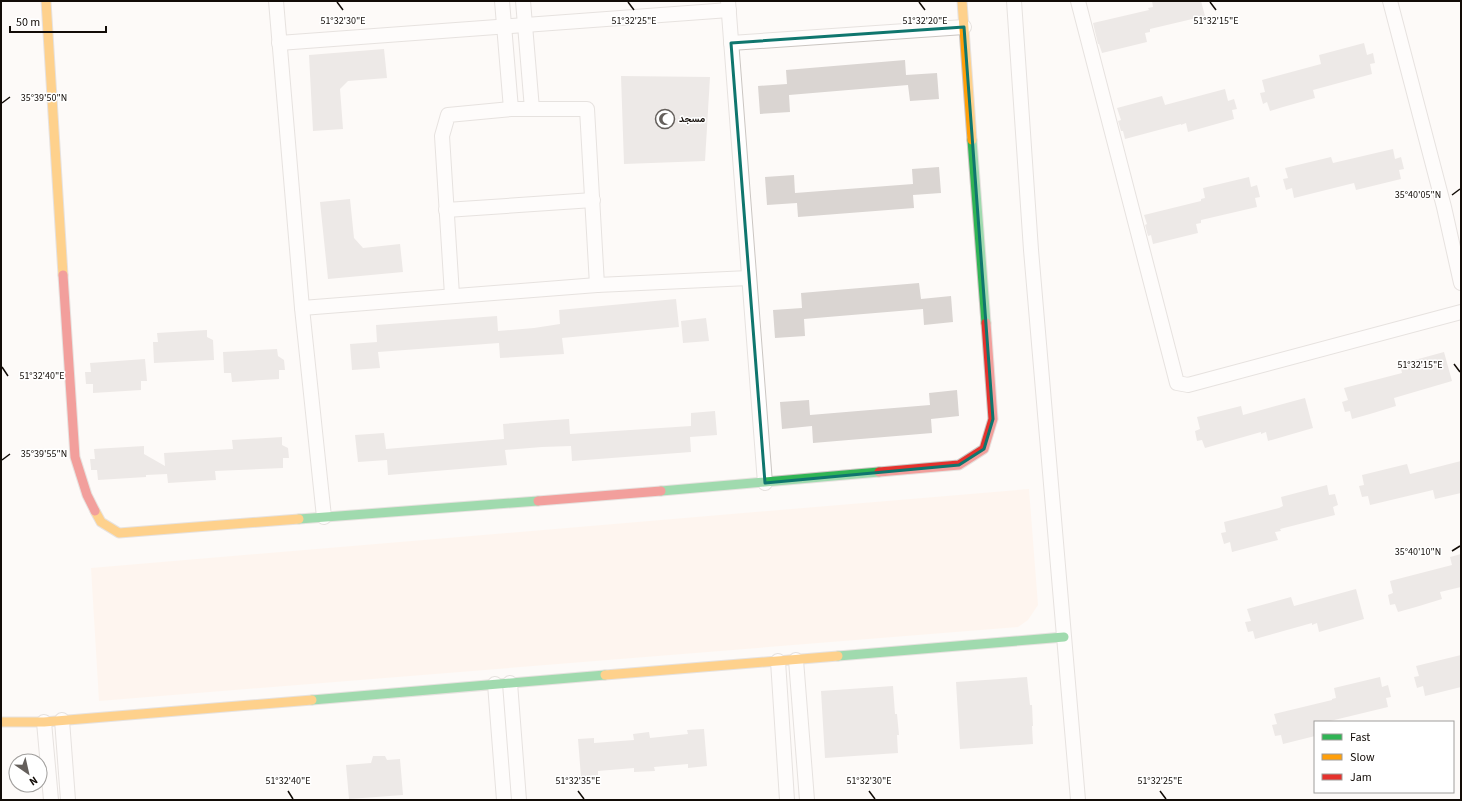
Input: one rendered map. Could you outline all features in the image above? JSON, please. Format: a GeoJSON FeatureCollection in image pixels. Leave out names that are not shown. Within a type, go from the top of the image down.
{"type":"FeatureCollection","features":[{"type":"Feature","properties":{"kind":"street"},"geometry":{"type":"LineString","coordinates":[[46,1],[75,457],[87,495],[101,522],[120,533],[765,483],[959,464],[984,449],[993,419],[962,1]]}},
{"type":"Feature","properties":{"kind":"street"},"geometry":{"type":"LineString","coordinates":[[276,1],[302,308],[324,516]]}},
{"type":"Feature","properties":{"kind":"street"},"geometry":{"type":"LineString","coordinates":[[502,1],[511,109]]}},
{"type":"Feature","properties":{"kind":"street"},"geometry":{"type":"LineString","coordinates":[[523,1],[532,109]]}},
{"type":"Feature","properties":{"kind":"street"},"geometry":{"type":"LineString","coordinates":[[1014,1],[1031,250],[1078,800]]}},
{"type":"Feature","properties":{"kind":"street"},"geometry":{"type":"LineString","coordinates":[[1078,1],[1177,383],[1188,385],[1461,312]]}},
{"type":"Feature","properties":{"kind":"street"},"geometry":{"type":"LineString","coordinates":[[1390,1],[1444,207],[1461,283]]}},
{"type":"Feature","properties":{"kind":"street"},"geometry":{"type":"LineString","coordinates":[[279,43],[525,25],[729,6],[765,483]]}},
{"type":"Feature","properties":{"kind":"street"},"geometry":{"type":"LineString","coordinates":[[732,43],[964,27]]}},
{"type":"Feature","properties":{"kind":"street"},"geometry":{"type":"LineString","coordinates":[[452,295],[442,136],[448,115],[511,109],[587,109],[597,285]]}},
{"type":"Feature","properties":{"kind":"street"},"geometry":{"type":"LineString","coordinates":[[446,210],[593,200]]}},
{"type":"Feature","properties":{"kind":"street"},"geometry":{"type":"LineString","coordinates":[[302,308],[452,295],[597,285],[749,278]]}},
{"type":"Feature","properties":{"kind":"street"},"geometry":{"type":"LineString","coordinates":[[1,722],[44,722],[1064,637]]}},
{"type":"Feature","properties":{"kind":"street"},"geometry":{"type":"LineString","coordinates":[[796,660],[807,800]]}},
{"type":"Feature","properties":{"kind":"street"},"geometry":{"type":"LineString","coordinates":[[778,661],[787,800]]}},
{"type":"Feature","properties":{"kind":"street"},"geometry":{"type":"LineString","coordinates":[[510,683],[519,800]]}},
{"type":"Feature","properties":{"kind":"street"},"geometry":{"type":"LineString","coordinates":[[495,684],[504,800]]}},
{"type":"Feature","properties":{"kind":"street"},"geometry":{"type":"LineString","coordinates":[[62,720],[68,800]]}},
{"type":"Feature","properties":{"kind":"street"},"geometry":{"type":"LineString","coordinates":[[44,722],[51,800]]}},
{"type":"Feature","properties":{"kind":"highlighted area"},"geometry":{"type":"Polygon","coordinates":[[[964,27],[993,419],[984,449],[959,465],[765,483],[731,43],[964,27]]]}},
{"type":"Feature","properties":{"kind":"shaded area"},"geometry":{"type":"Polygon","coordinates":[[[1029,489],[1038,605],[1028,620],[1018,627],[99,701],[91,568],[1029,489]]]}},
{"type":"Feature","properties":{"kind":"building"},"geometry":{"type":"Polygon","coordinates":[[[1152,1],[1201,1],[1205,16],[1150,29],[1150,32],[1145,33],[1147,42],[1102,53],[1098,44],[1093,23],[1149,10],[1148,8],[1153,7],[1152,1]]]}},
{"type":"Feature","properties":{"kind":"building"},"geometry":{"type":"Polygon","coordinates":[[[1364,43],[1367,55],[1373,53],[1375,63],[1370,64],[1372,74],[1313,90],[1315,98],[1270,111],[1267,102],[1263,104],[1260,93],[1265,92],[1262,80],[1321,64],[1319,55],[1364,43]]]}},
{"type":"Feature","properties":{"kind":"building"},"geometry":{"type":"Polygon","coordinates":[[[384,49],[387,78],[348,81],[340,89],[343,129],[313,131],[309,55],[384,49]]]}},
{"type":"Feature","properties":{"kind":"building"},"geometry":{"type":"Polygon","coordinates":[[[905,60],[906,75],[937,73],[939,99],[910,101],[908,85],[789,95],[790,112],[760,114],[758,86],[787,84],[786,70],[905,60]]]}},
{"type":"Feature","properties":{"kind":"building","name":"مسجد"},"geometry":{"type":"Polygon","coordinates":[[[621,76],[710,77],[705,161],[624,164],[621,76]]]}},
{"type":"Feature","properties":{"kind":"building"},"geometry":{"type":"Polygon","coordinates":[[[1225,89],[1228,101],[1234,99],[1237,109],[1232,110],[1234,119],[1188,132],[1186,123],[1125,139],[1123,131],[1121,131],[1118,121],[1121,120],[1117,108],[1162,96],[1165,105],[1225,89]]]}},
{"type":"Feature","properties":{"kind":"building"},"geometry":{"type":"Polygon","coordinates":[[[1393,149],[1395,159],[1401,157],[1404,169],[1399,170],[1401,179],[1356,190],[1354,183],[1294,198],[1292,188],[1286,190],[1283,179],[1288,178],[1285,168],[1331,157],[1333,163],[1393,149]]]}},
{"type":"Feature","properties":{"kind":"building"},"geometry":{"type":"Polygon","coordinates":[[[939,167],[941,193],[913,195],[914,208],[798,217],[797,203],[767,205],[765,177],[794,175],[795,193],[913,184],[912,169],[939,167]]]}},
{"type":"Feature","properties":{"kind":"building"},"geometry":{"type":"Polygon","coordinates":[[[1249,177],[1251,187],[1257,185],[1260,197],[1255,198],[1257,207],[1201,220],[1201,223],[1196,224],[1198,233],[1153,244],[1151,235],[1148,236],[1145,225],[1147,224],[1144,215],[1201,201],[1201,199],[1205,198],[1203,188],[1249,177]]]}},
{"type":"Feature","properties":{"kind":"building"},"geometry":{"type":"Polygon","coordinates":[[[350,199],[354,238],[363,248],[400,244],[403,272],[328,279],[320,202],[350,199]]]}},
{"type":"Feature","properties":{"kind":"building"},"geometry":{"type":"Polygon","coordinates":[[[919,283],[921,299],[951,296],[953,322],[924,325],[923,309],[804,319],[805,336],[775,338],[773,310],[802,308],[801,293],[919,283]]]}},
{"type":"Feature","properties":{"kind":"building"},"geometry":{"type":"Polygon","coordinates":[[[676,299],[679,327],[562,338],[564,354],[500,358],[499,343],[378,352],[380,368],[352,370],[350,344],[377,342],[376,325],[497,316],[498,331],[534,328],[560,324],[559,310],[676,299]]]}},
{"type":"Feature","properties":{"kind":"building"},"geometry":{"type":"Polygon","coordinates":[[[706,318],[709,341],[683,343],[681,321],[706,318]]]}},
{"type":"Feature","properties":{"kind":"building"},"geometry":{"type":"Polygon","coordinates":[[[207,330],[207,337],[213,340],[214,360],[154,363],[153,342],[158,342],[157,333],[207,330]]]}},
{"type":"Feature","properties":{"kind":"building"},"geometry":{"type":"Polygon","coordinates":[[[277,349],[278,356],[284,360],[285,370],[279,370],[279,379],[232,382],[231,373],[224,373],[223,352],[277,349]]]}},
{"type":"Feature","properties":{"kind":"building"},"geometry":{"type":"Polygon","coordinates":[[[1444,352],[1452,381],[1394,398],[1396,406],[1370,414],[1352,419],[1350,411],[1345,412],[1342,402],[1348,400],[1344,388],[1402,373],[1400,364],[1444,352]]]}},
{"type":"Feature","properties":{"kind":"building"},"geometry":{"type":"Polygon","coordinates":[[[145,359],[147,381],[141,381],[141,390],[93,393],[93,384],[86,384],[85,372],[91,372],[90,363],[145,359]]]}},
{"type":"Feature","properties":{"kind":"building"},"geometry":{"type":"Polygon","coordinates":[[[957,390],[959,416],[931,419],[932,433],[813,443],[812,426],[782,429],[780,402],[809,400],[810,415],[930,405],[929,393],[957,390]]]}},
{"type":"Feature","properties":{"kind":"building"},"geometry":{"type":"Polygon","coordinates":[[[1305,398],[1313,428],[1268,441],[1266,432],[1261,434],[1261,432],[1205,448],[1202,440],[1197,441],[1195,431],[1200,429],[1197,417],[1241,406],[1243,415],[1305,398]]]}},
{"type":"Feature","properties":{"kind":"building"},"geometry":{"type":"Polygon","coordinates":[[[715,411],[717,435],[690,437],[691,452],[572,461],[571,446],[542,447],[505,450],[507,465],[388,475],[387,460],[358,462],[355,435],[384,433],[386,449],[504,439],[503,424],[540,421],[569,419],[570,434],[691,426],[691,413],[715,411]]]}},
{"type":"Feature","properties":{"kind":"building"},"geometry":{"type":"Polygon","coordinates":[[[282,437],[282,445],[288,448],[289,458],[283,458],[283,468],[215,471],[216,480],[168,483],[167,474],[98,480],[97,470],[91,470],[90,459],[95,459],[94,449],[144,446],[144,454],[165,466],[164,453],[233,449],[232,440],[282,437]]]}},
{"type":"Feature","properties":{"kind":"building"},"geometry":{"type":"Polygon","coordinates":[[[1461,461],[1461,493],[1435,499],[1433,490],[1370,505],[1368,496],[1362,497],[1359,486],[1364,485],[1362,475],[1407,464],[1410,474],[1461,461]]]}},
{"type":"Feature","properties":{"kind":"building"},"geometry":{"type":"Polygon","coordinates":[[[1327,485],[1329,495],[1335,494],[1338,505],[1333,507],[1335,515],[1280,529],[1281,531],[1275,532],[1278,540],[1232,552],[1230,542],[1224,544],[1221,533],[1226,532],[1224,522],[1279,508],[1283,506],[1281,497],[1327,485]]]}},
{"type":"Feature","properties":{"kind":"building"},"geometry":{"type":"Polygon","coordinates":[[[1461,554],[1461,587],[1440,592],[1442,599],[1398,612],[1395,604],[1390,605],[1388,595],[1393,593],[1390,581],[1452,565],[1450,557],[1461,554]]]}},
{"type":"Feature","properties":{"kind":"building"},"geometry":{"type":"Polygon","coordinates":[[[1356,589],[1364,619],[1319,632],[1317,623],[1312,625],[1312,623],[1255,639],[1253,631],[1248,632],[1245,622],[1251,621],[1247,609],[1291,597],[1294,606],[1356,589]]]}},
{"type":"Feature","properties":{"kind":"building"},"geometry":{"type":"Polygon","coordinates":[[[1461,655],[1461,687],[1425,696],[1423,686],[1417,688],[1414,677],[1419,676],[1416,666],[1461,655]]]}},
{"type":"Feature","properties":{"kind":"building"},"geometry":{"type":"Polygon","coordinates":[[[1027,677],[1030,705],[1032,705],[1033,744],[960,749],[956,682],[1027,677]]]}},
{"type":"Feature","properties":{"kind":"building"},"geometry":{"type":"Polygon","coordinates":[[[1380,677],[1382,687],[1388,685],[1391,697],[1386,698],[1388,707],[1330,721],[1314,721],[1314,736],[1283,744],[1281,735],[1275,736],[1272,725],[1277,724],[1274,714],[1332,700],[1336,698],[1334,688],[1380,677]]]}},
{"type":"Feature","properties":{"kind":"building"},"geometry":{"type":"Polygon","coordinates":[[[893,686],[895,714],[897,714],[899,735],[897,735],[898,753],[825,758],[821,691],[893,686]]]}},
{"type":"Feature","properties":{"kind":"building"},"geometry":{"type":"Polygon","coordinates":[[[704,729],[707,766],[688,768],[688,764],[654,767],[655,771],[634,772],[634,768],[598,771],[598,775],[581,777],[578,739],[594,738],[594,743],[634,740],[633,734],[649,732],[650,738],[688,734],[687,730],[704,729]]]}},
{"type":"Feature","properties":{"kind":"building"},"geometry":{"type":"Polygon","coordinates":[[[373,756],[385,756],[387,760],[400,759],[403,795],[349,799],[346,765],[371,763],[373,756]]]}},
{"type":"Feature","properties":{"kind":"traffic: fast"},"geometry":{"type":"LineString","coordinates":[[972,140],[986,323]]}},
{"type":"Feature","properties":{"kind":"traffic: fast"},"geometry":{"type":"LineString","coordinates":[[661,491],[879,472]]}},
{"type":"Feature","properties":{"kind":"traffic: fast"},"geometry":{"type":"LineString","coordinates":[[299,519],[538,501]]}},
{"type":"Feature","properties":{"kind":"traffic: fast"},"geometry":{"type":"LineString","coordinates":[[838,656],[1064,637]]}},
{"type":"Feature","properties":{"kind":"traffic: fast"},"geometry":{"type":"LineString","coordinates":[[312,700],[605,675]]}},
{"type":"Feature","properties":{"kind":"traffic: slow"},"geometry":{"type":"LineString","coordinates":[[46,1],[63,275]]}},
{"type":"Feature","properties":{"kind":"traffic: slow"},"geometry":{"type":"LineString","coordinates":[[962,1],[972,140]]}},
{"type":"Feature","properties":{"kind":"traffic: slow"},"geometry":{"type":"LineString","coordinates":[[95,511],[101,522],[119,533],[299,519]]}},
{"type":"Feature","properties":{"kind":"traffic: slow"},"geometry":{"type":"LineString","coordinates":[[605,675],[838,656]]}},
{"type":"Feature","properties":{"kind":"traffic: slow"},"geometry":{"type":"LineString","coordinates":[[1,722],[44,722],[312,700]]}},
{"type":"Feature","properties":{"kind":"traffic: jam"},"geometry":{"type":"LineString","coordinates":[[63,275],[75,457],[87,495],[95,511]]}},
{"type":"Feature","properties":{"kind":"traffic: jam"},"geometry":{"type":"LineString","coordinates":[[879,472],[959,465],[984,449],[993,419],[986,323]]}},
{"type":"Feature","properties":{"kind":"traffic: jam"},"geometry":{"type":"LineString","coordinates":[[538,501],[661,491]]}},
{"type":"Feature","properties":{"kind":"place","name":"مسجد"},"geometry":{"type":"Point","coordinates":[665,119]}}]}
